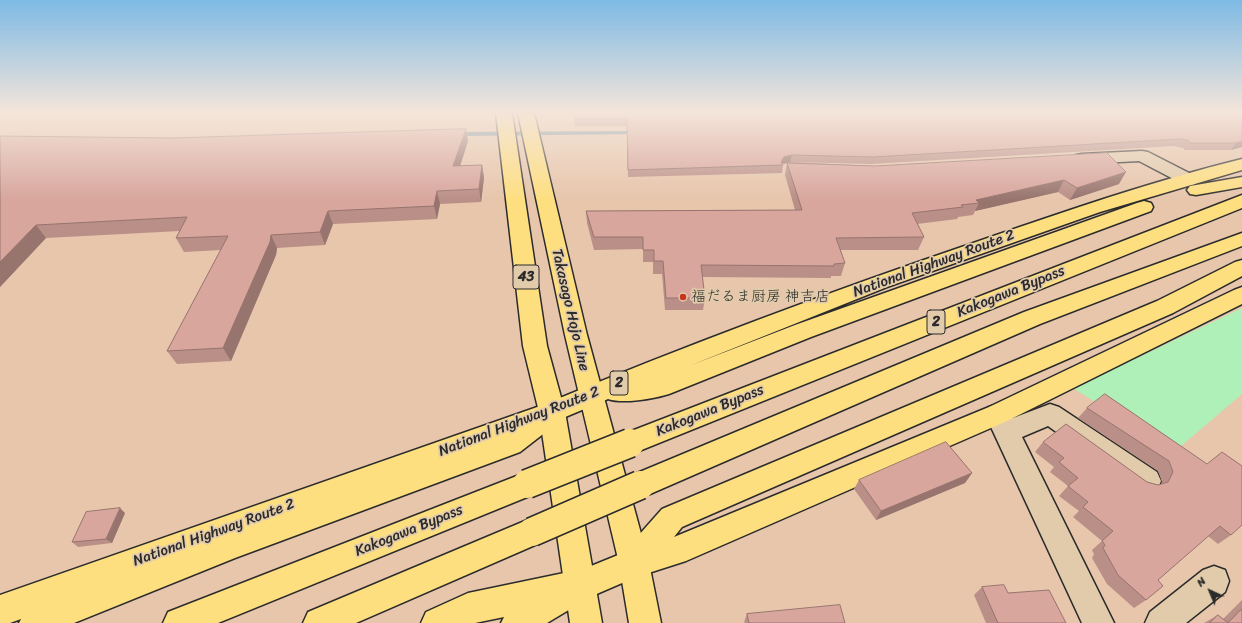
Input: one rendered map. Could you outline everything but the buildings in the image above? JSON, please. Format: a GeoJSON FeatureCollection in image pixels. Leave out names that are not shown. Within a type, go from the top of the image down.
{"type":"FeatureCollection","features":[{"type":"Feature","properties":{"kind":"main road","name":"43"},"geometry":{"type":"LineString","coordinates":[[508,142],[535,346],[552,412],[586,623]]}},
{"type":"Feature","properties":{"kind":"main road","name":"Takasago Hojo Line"},"geometry":{"type":"LineString","coordinates":[[532,142],[590,395],[634,563],[645,623]]}},
{"type":"Feature","properties":{"kind":"main road","name":"National Highway Route 2"},"geometry":{"type":"LineString","coordinates":[[0,611],[552,412],[590,395],[880,282],[1094,208],[1242,164]]}},
{"type":"Feature","properties":{"kind":"main road"},"geometry":{"type":"LineString","coordinates":[[590,395],[660,387],[803,331],[1185,192],[1242,182]]}},
{"type":"Feature","properties":{"kind":"main road","name":"Kakogawa Bypass"},"geometry":{"type":"LineString","coordinates":[[179,623],[1242,201]]}},
{"type":"Feature","properties":{"kind":"main road","name":"2"},"geometry":{"type":"LineString","coordinates":[[319,623],[1032,318],[1242,239]]}},
{"type":"Feature","properties":{"kind":"main road"},"geometry":{"type":"LineString","coordinates":[[634,563],[672,518],[1165,307],[1242,267]]}},
{"type":"Feature","properties":{"kind":"main road"},"geometry":{"type":"LineString","coordinates":[[517,623],[581,585],[634,563],[676,551],[1003,423],[1242,294]]}},
{"type":"Feature","properties":{"kind":"main road"},"geometry":{"type":"LineString","coordinates":[[35,623],[233,544],[511,444],[552,412]]}},
{"type":"Feature","properties":{"kind":"main road"},"geometry":{"type":"LineString","coordinates":[[438,623],[468,609],[581,585]]}},
{"type":"Feature","properties":{"kind":"street"},"geometry":{"type":"LineString","coordinates":[[1063,160],[1142,156],[1189,180]]}},
{"type":"Feature","properties":{"kind":"street"},"geometry":{"type":"LineString","coordinates":[[1098,623],[1003,423],[1050,414],[1147,481]]}},
{"type":"Feature","properties":{"kind":"street"},"geometry":{"type":"LineString","coordinates":[[1161,623],[1214,581]]}},
{"type":"Feature","properties":{"kind":"green space"},"geometry":{"type":"Polygon","coordinates":[[[1242,308],[1242,394],[1174,452],[1073,388],[1242,308]]]}},
{"type":"Feature","properties":{"kind":"place","name":"福だるま厨房 神吉店"},"geometry":{"type":"Point","coordinates":[683,297]}}]}
